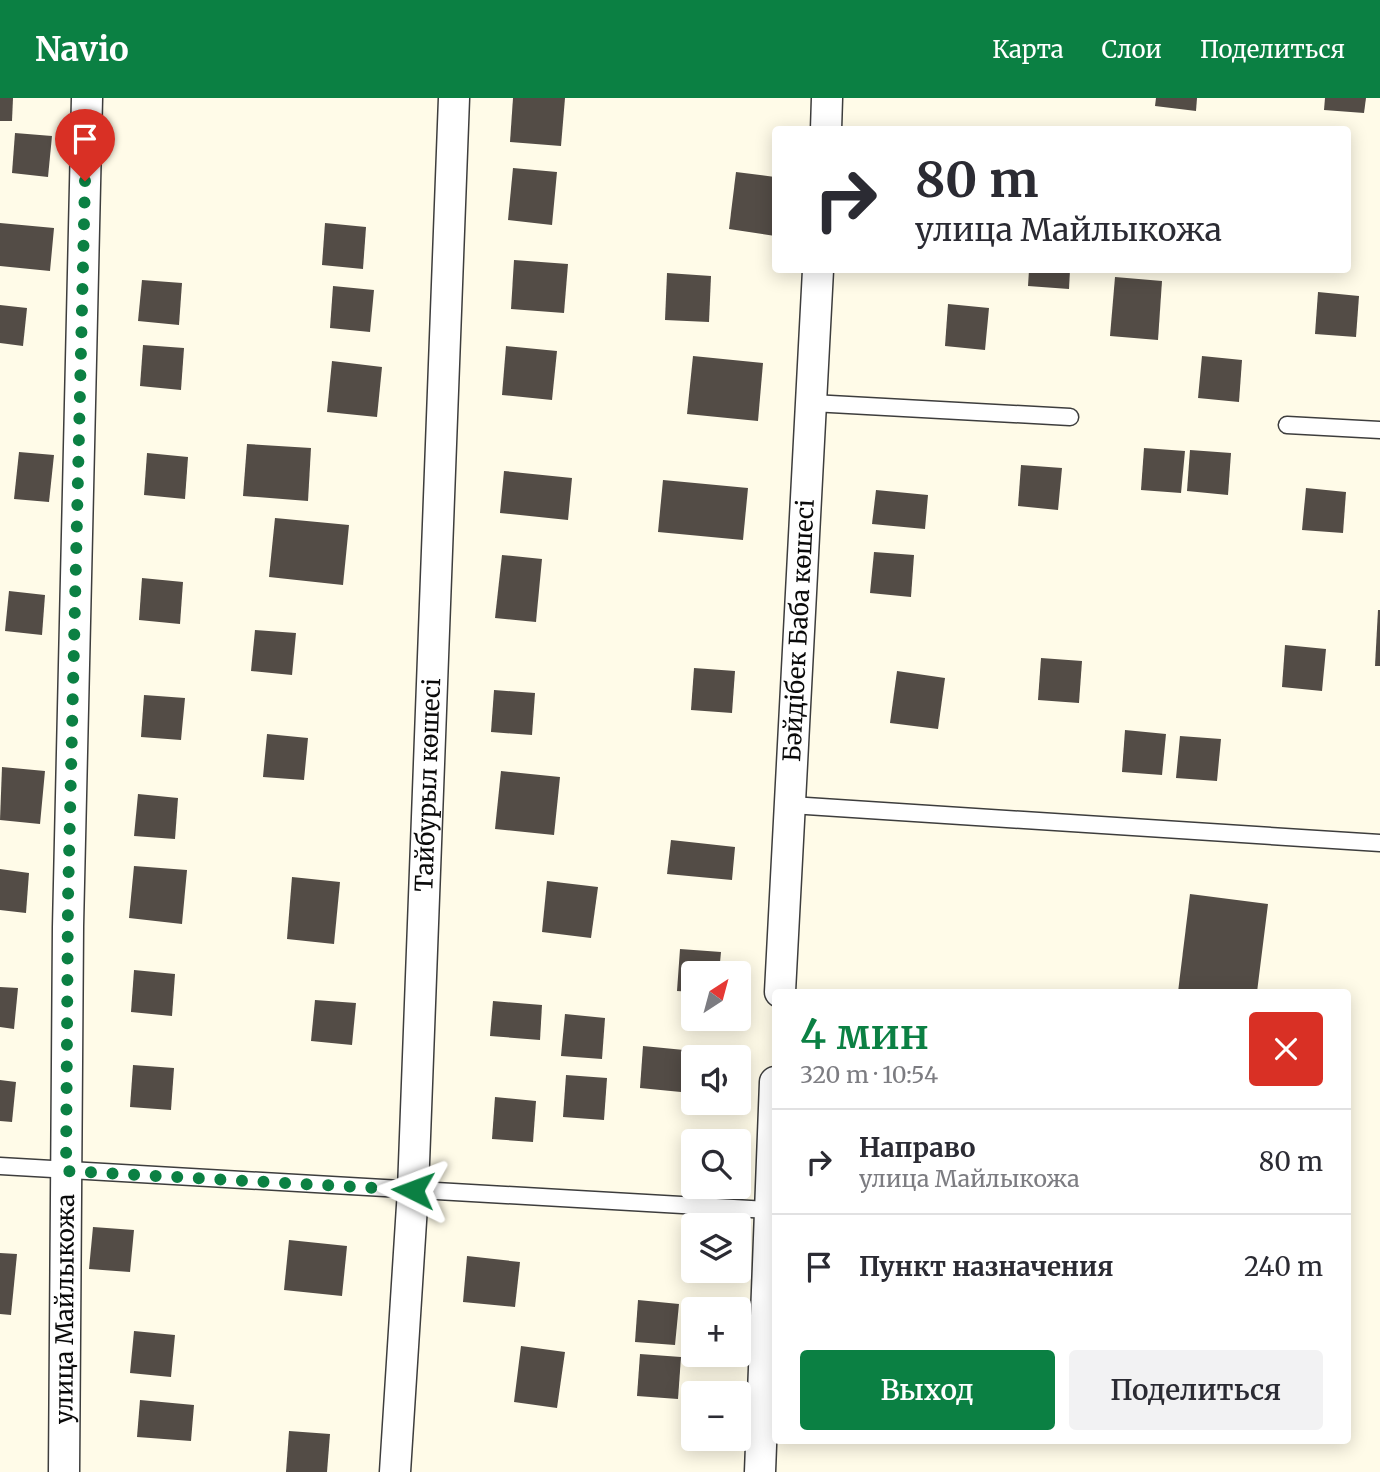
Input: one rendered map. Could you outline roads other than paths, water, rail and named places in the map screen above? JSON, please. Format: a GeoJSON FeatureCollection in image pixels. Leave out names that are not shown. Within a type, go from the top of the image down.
{"type":"FeatureCollection","features":[{"type":"Feature","properties":{"kind":"street","name":"улица Майлыкожа"},"geometry":{"type":"LineString","coordinates":[[64,1472],[68,913],[87,98]]}},
{"type":"Feature","properties":{"kind":"street","name":"Тайбурыл көшесі"},"geometry":{"type":"LineString","coordinates":[[396,1472],[413,1190],[454,98]]}},
{"type":"Feature","properties":{"kind":"street"},"geometry":{"type":"LineString","coordinates":[[826,126],[827,98]]}},
{"type":"Feature","properties":{"kind":"street","name":"Бәйдібек Баба көшесі"},"geometry":{"type":"LineString","coordinates":[[780,989],[792,805],[818,273]]}},
{"type":"Feature","properties":{"kind":"street"},"geometry":{"type":"LineString","coordinates":[[760,1472],[772,1137]]}},
{"type":"Feature","properties":{"kind":"lane"},"geometry":{"type":"LineString","coordinates":[[812,403],[1070,417]]}},
{"type":"Feature","properties":{"kind":"lane"},"geometry":{"type":"LineString","coordinates":[[1287,425],[1380,430]]}},
{"type":"Feature","properties":{"kind":"lane"},"geometry":{"type":"LineString","coordinates":[[792,805],[1380,843]]}},
{"type":"Feature","properties":{"kind":"lane"},"geometry":{"type":"LineString","coordinates":[[0,1166],[768,1210]]}}]}
